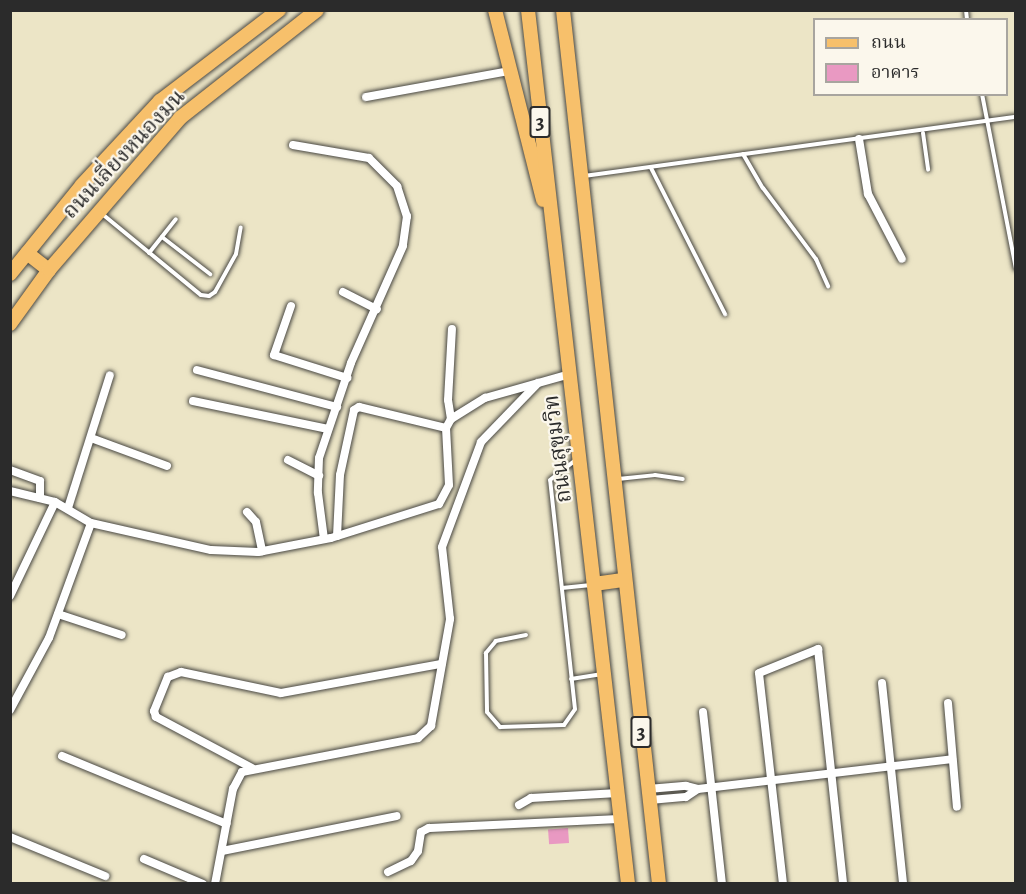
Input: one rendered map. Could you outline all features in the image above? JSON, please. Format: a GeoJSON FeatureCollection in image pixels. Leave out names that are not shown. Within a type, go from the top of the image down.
{"type":"FeatureCollection","features":[{"type":"Feature","properties":{"kind":"main road","name":"ถนนเลี่ยงหนองมน"},"geometry":{"type":"LineString","coordinates":[[10,274],[82,185],[160,101],[279,10]]}},
{"type":"Feature","properties":{"kind":"main road","name":"ถนนเลี่ยงหนองมน"},"geometry":{"type":"LineString","coordinates":[[10,324],[49,270],[180,118],[317,10]]}},
{"type":"Feature","properties":{"kind":"main road"},"geometry":{"type":"LineString","coordinates":[[495,10],[509,71],[553,233]]}},
{"type":"Feature","properties":{"kind":"main road","name":"ถนนสุขุมวิท"},"geometry":{"type":"LineString","coordinates":[[528,10],[628,884]]}},
{"type":"Feature","properties":{"kind":"main road","name":"3"},"geometry":{"type":"LineString","coordinates":[[563,10],[623,580],[659,884]]}},
{"type":"Feature","properties":{"kind":"main road"},"geometry":{"type":"LineString","coordinates":[[27,253],[49,270]]}},
{"type":"Feature","properties":{"kind":"main road"},"geometry":{"type":"LineString","coordinates":[[594,584],[623,580]]}},
{"type":"Feature","properties":{"kind":"street"},"geometry":{"type":"LineString","coordinates":[[366,97],[509,71]]}},
{"type":"Feature","properties":{"kind":"street"},"geometry":{"type":"LineString","coordinates":[[859,139],[868,194],[902,259]]}},
{"type":"Feature","properties":{"kind":"street"},"geometry":{"type":"LineString","coordinates":[[293,145],[369,158],[397,186],[407,216],[403,246],[328,429],[319,476],[324,539]]}},
{"type":"Feature","properties":{"kind":"street"},"geometry":{"type":"LineString","coordinates":[[343,292],[377,309]]}},
{"type":"Feature","properties":{"kind":"street"},"geometry":{"type":"LineString","coordinates":[[291,306],[274,355],[347,378]]}},
{"type":"Feature","properties":{"kind":"street"},"geometry":{"type":"LineString","coordinates":[[452,329],[448,400],[452,419]]}},
{"type":"Feature","properties":{"kind":"street"},"geometry":{"type":"LineString","coordinates":[[197,370],[337,407]]}},
{"type":"Feature","properties":{"kind":"street"},"geometry":{"type":"LineString","coordinates":[[10,491],[55,502],[91,523],[211,550],[262,551],[324,539],[439,504],[449,485],[446,428],[452,419],[485,398],[570,374]]}},
{"type":"Feature","properties":{"kind":"street"},"geometry":{"type":"LineString","coordinates":[[68,508],[110,375]]}},
{"type":"Feature","properties":{"kind":"street"},"geometry":{"type":"LineString","coordinates":[[215,884],[237,778],[252,768],[418,738],[432,726],[450,619],[442,547],[481,442],[538,383]]}},
{"type":"Feature","properties":{"kind":"street"},"geometry":{"type":"LineString","coordinates":[[193,401],[328,429]]}},
{"type":"Feature","properties":{"kind":"street"},"geometry":{"type":"LineString","coordinates":[[337,536],[340,475],[354,410],[359,408],[446,428]]}},
{"type":"Feature","properties":{"kind":"street"},"geometry":{"type":"LineString","coordinates":[[91,438],[167,466]]}},
{"type":"Feature","properties":{"kind":"street"},"geometry":{"type":"LineString","coordinates":[[288,460],[319,476]]}},
{"type":"Feature","properties":{"kind":"street"},"geometry":{"type":"LineString","coordinates":[[10,470],[40,482],[40,498]]}},
{"type":"Feature","properties":{"kind":"street"},"geometry":{"type":"LineString","coordinates":[[10,596],[55,502]]}},
{"type":"Feature","properties":{"kind":"street"},"geometry":{"type":"LineString","coordinates":[[247,512],[256,522],[262,551]]}},
{"type":"Feature","properties":{"kind":"street"},"geometry":{"type":"LineString","coordinates":[[10,710],[58,614],[91,523]]}},
{"type":"Feature","properties":{"kind":"street"},"geometry":{"type":"LineString","coordinates":[[58,614],[122,635]]}},
{"type":"Feature","properties":{"kind":"street"},"geometry":{"type":"LineString","coordinates":[[783,884],[773,779],[759,673],[818,649],[843,884]]}},
{"type":"Feature","properties":{"kind":"street"},"geometry":{"type":"LineString","coordinates":[[252,768],[156,717],[154,711],[168,676],[181,672],[281,693],[441,664]]}},
{"type":"Feature","properties":{"kind":"street"},"geometry":{"type":"LineString","coordinates":[[882,683],[903,884]]}},
{"type":"Feature","properties":{"kind":"street"},"geometry":{"type":"LineString","coordinates":[[948,703],[957,807]]}},
{"type":"Feature","properties":{"kind":"street"},"geometry":{"type":"LineString","coordinates":[[703,712],[722,884]]}},
{"type":"Feature","properties":{"kind":"street"},"geometry":{"type":"LineString","coordinates":[[62,756],[226,824]]}},
{"type":"Feature","properties":{"kind":"street"},"geometry":{"type":"LineString","coordinates":[[649,795],[686,786],[698,789],[952,759]]}},
{"type":"Feature","properties":{"kind":"street"},"geometry":{"type":"LineString","coordinates":[[519,805],[531,798],[618,793]]}},
{"type":"Feature","properties":{"kind":"street"},"geometry":{"type":"LineString","coordinates":[[222,851],[397,816]]}},
{"type":"Feature","properties":{"kind":"street"},"geometry":{"type":"LineString","coordinates":[[388,872],[411,861],[418,851],[421,832],[429,828],[621,819]]}},
{"type":"Feature","properties":{"kind":"street"},"geometry":{"type":"LineString","coordinates":[[10,837],[105,876]]}},
{"type":"Feature","properties":{"kind":"street"},"geometry":{"type":"LineString","coordinates":[[144,859],[202,884]]}},
{"type":"Feature","properties":{"kind":"lane"},"geometry":{"type":"LineString","coordinates":[[982,96],[1016,269]]}},
{"type":"Feature","properties":{"kind":"lane"},"geometry":{"type":"LineString","coordinates":[[580,177],[859,139],[923,133],[1016,117]]}},
{"type":"Feature","properties":{"kind":"lane"},"geometry":{"type":"LineString","coordinates":[[923,133],[928,170]]}},
{"type":"Feature","properties":{"kind":"lane"},"geometry":{"type":"LineString","coordinates":[[743,154],[763,188],[816,259],[828,286]]}},
{"type":"Feature","properties":{"kind":"lane"},"geometry":{"type":"LineString","coordinates":[[651,168],[725,314]]}},
{"type":"Feature","properties":{"kind":"lane"},"geometry":{"type":"LineString","coordinates":[[98,211],[201,295],[209,296],[215,292],[236,255],[241,227]]}},
{"type":"Feature","properties":{"kind":"lane"},"geometry":{"type":"LineString","coordinates":[[150,253],[176,219]]}},
{"type":"Feature","properties":{"kind":"lane"},"geometry":{"type":"LineString","coordinates":[[162,237],[210,274]]}},
{"type":"Feature","properties":{"kind":"lane"},"geometry":{"type":"LineString","coordinates":[[526,635],[496,641],[486,653],[487,712],[493,722],[501,727],[564,725],[575,709],[550,480],[580,457]]}},
{"type":"Feature","properties":{"kind":"lane"},"geometry":{"type":"LineString","coordinates":[[613,479],[655,475],[683,479]]}},
{"type":"Feature","properties":{"kind":"lane"},"geometry":{"type":"LineString","coordinates":[[562,588],[594,584]]}},
{"type":"Feature","properties":{"kind":"lane"},"geometry":{"type":"LineString","coordinates":[[571,679],[604,674]]}},
{"type":"Feature","properties":{"kind":"building"},"geometry":{"type":"Polygon","coordinates":[[[568,828],[569,843],[549,844],[548,829],[568,828]]]}}]}
